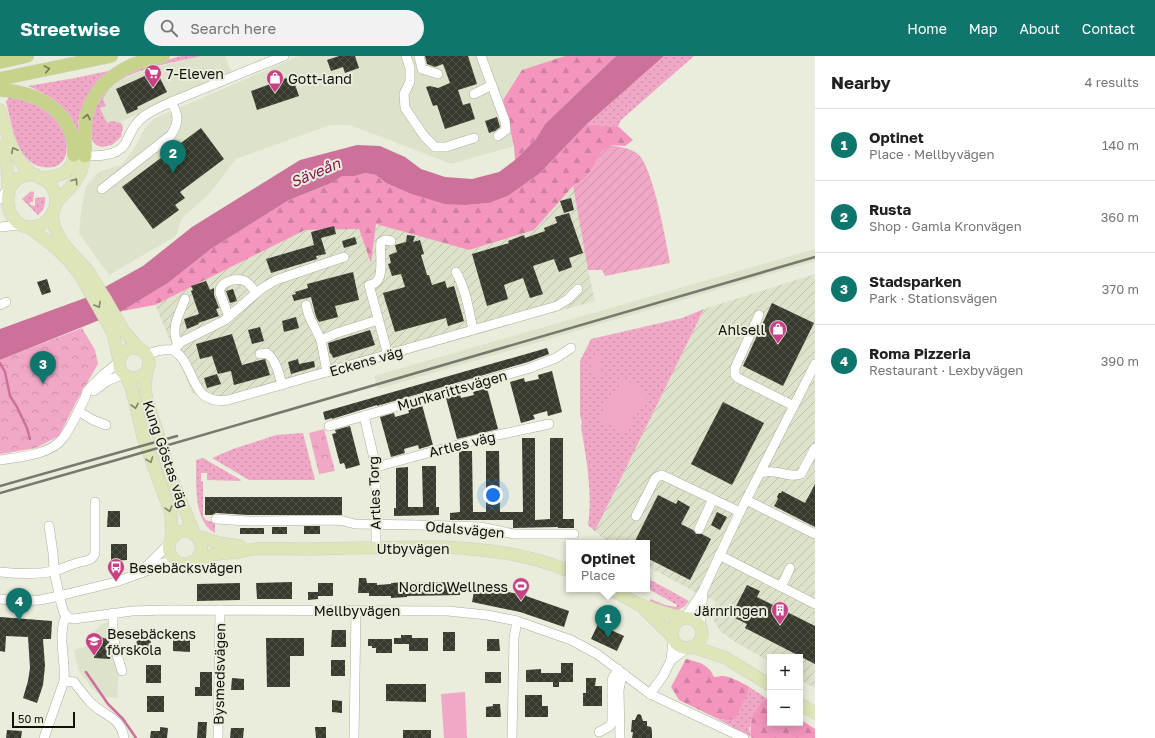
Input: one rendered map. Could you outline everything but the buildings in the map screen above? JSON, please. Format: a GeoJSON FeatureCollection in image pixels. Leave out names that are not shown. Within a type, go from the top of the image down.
{"type":"FeatureCollection","features":[{"type":"Feature","properties":{"kind":"highway"},"geometry":{"type":"LineString","coordinates":[[0,62],[27,56]]}},
{"type":"Feature","properties":{"kind":"highway"},"geometry":{"type":"LineString","coordinates":[[0,79],[111,56]]}},
{"type":"Feature","properties":{"kind":"highway"},"geometry":{"type":"LineString","coordinates":[[79,155],[90,104],[103,84],[131,66],[163,56]]}},
{"type":"Feature","properties":{"kind":"highway"},"geometry":{"type":"LineString","coordinates":[[0,90],[16,91],[46,102],[61,115],[67,124],[72,135],[74,147],[79,155]]}},
{"type":"Feature","properties":{"kind":"main road"},"geometry":{"type":"LineString","coordinates":[[0,146],[6,166],[4,204],[7,212],[12,220],[24,226],[42,224],[52,216],[56,207],[56,195],[49,183],[22,164],[10,142],[1,114]]}},
{"type":"Feature","properties":{"kind":"main road"},"geometry":{"type":"LineString","coordinates":[[4,192],[12,182],[25,175],[54,177],[66,172],[79,155]]}},
{"type":"Feature","properties":{"kind":"main road"},"geometry":{"type":"LineString","coordinates":[[56,202],[69,190],[82,170],[79,155]]}},
{"type":"Feature","properties":{"kind":"main road","name":"Kung Göstas väg"},"geometry":{"type":"LineString","coordinates":[[52,216],[55,228],[62,242],[87,270],[91,285]]}},
{"type":"Feature","properties":{"kind":"main road","name":"Kung Göstas väg"},"geometry":{"type":"LineString","coordinates":[[24,226],[56,249],[91,285],[113,322],[123,330],[143,352],[149,363],[145,386],[146,396],[171,477],[201,542],[202,549],[200,556],[197,559]]}},
{"type":"Feature","properties":{"kind":"main road","name":"Kung Göstas väg"},"geometry":{"type":"LineString","coordinates":[[113,322],[120,369],[125,375],[132,390],[142,437],[171,514],[170,555],[178,562]]}},
{"type":"Feature","properties":{"kind":"main road"},"geometry":{"type":"LineString","coordinates":[[119,361],[127,350],[134,348],[143,352]]}},
{"type":"Feature","properties":{"kind":"main road"},"geometry":{"type":"LineString","coordinates":[[125,375],[131,378],[136,378],[147,371]]}},
{"type":"Feature","properties":{"kind":"main road"},"geometry":{"type":"LineString","coordinates":[[171,541],[178,533],[183,531],[197,536]]}},
{"type":"Feature","properties":{"kind":"main road","name":"Utbyvägen"},"geometry":{"type":"LineString","coordinates":[[197,536],[223,544],[255,549]]}},
{"type":"Feature","properties":{"kind":"main road","name":"Utbyvägen"},"geometry":{"type":"LineString","coordinates":[[197,559],[211,555],[255,549],[442,547],[484,550],[528,558],[566,570]]}},
{"type":"Feature","properties":{"kind":"main road"},"geometry":{"type":"LineString","coordinates":[[178,562],[188,564],[197,559]]}},
{"type":"Feature","properties":{"kind":"main road"},"geometry":{"type":"LineString","coordinates":[[616,592],[638,604],[662,612],[696,620],[701,629],[726,658]]}},
{"type":"Feature","properties":{"kind":"main road"},"geometry":{"type":"LineString","coordinates":[[638,604],[661,625],[679,646],[726,658],[767,683]]}},
{"type":"Feature","properties":{"kind":"main road"},"geometry":{"type":"LineString","coordinates":[[672,639],[671,632],[675,623],[684,618]]}},
{"type":"Feature","properties":{"kind":"main road"},"geometry":{"type":"LineString","coordinates":[[690,648],[700,641],[701,629]]}},
{"type":"Feature","properties":{"kind":"main road"},"geometry":{"type":"LineString","coordinates":[[803,706],[815,713]]}},
{"type":"Feature","properties":{"kind":"street"},"geometry":{"type":"LineString","coordinates":[[79,155],[112,154],[124,146],[131,130],[137,122],[148,114],[172,102],[284,56]]}},
{"type":"Feature","properties":{"kind":"street"},"geometry":{"type":"LineString","coordinates":[[406,56],[410,68],[410,82],[404,94],[405,108],[424,136],[435,147],[446,147],[474,138]]}},
{"type":"Feature","properties":{"kind":"street"},"geometry":{"type":"LineString","coordinates":[[419,56],[422,69],[438,74]]}},
{"type":"Feature","properties":{"kind":"street"},"geometry":{"type":"LineString","coordinates":[[481,56],[505,121],[506,130],[498,136]]}},
{"type":"Feature","properties":{"kind":"street"},"geometry":{"type":"LineString","coordinates":[[474,94],[492,85]]}},
{"type":"Feature","properties":{"kind":"street"},"geometry":{"type":"LineString","coordinates":[[102,189],[171,135],[176,128],[178,120],[172,102]]}},
{"type":"Feature","properties":{"kind":"street"},"geometry":{"type":"LineString","coordinates":[[0,227],[24,226]]}},
{"type":"Feature","properties":{"kind":"street"},"geometry":{"type":"LineString","coordinates":[[388,355],[368,286],[375,283],[379,278],[381,267],[381,242],[385,240],[391,241]]}},
{"type":"Feature","properties":{"kind":"street"},"geometry":{"type":"LineString","coordinates":[[143,352],[153,352],[175,347],[181,342],[229,317],[258,291],[276,280],[344,257]]}},
{"type":"Feature","properties":{"kind":"street"},"geometry":{"type":"LineString","coordinates":[[456,272],[462,282],[473,330]]}},
{"type":"Feature","properties":{"kind":"street"},"geometry":{"type":"LineString","coordinates":[[229,317],[219,289],[222,285],[234,280],[243,281],[258,291]]}},
{"type":"Feature","properties":{"kind":"street","name":"Eckens väg"},"geometry":{"type":"LineString","coordinates":[[175,347],[198,391],[208,399],[221,402],[557,306],[568,299],[578,289]]}},
{"type":"Feature","properties":{"kind":"street"},"geometry":{"type":"LineString","coordinates":[[175,347],[175,329],[185,299]]}},
{"type":"Feature","properties":{"kind":"street"},"geometry":{"type":"LineString","coordinates":[[306,305],[309,316],[321,340],[327,372]]}},
{"type":"Feature","properties":{"kind":"street"},"geometry":{"type":"LineString","coordinates":[[759,315],[735,368],[735,375],[738,378],[794,406]]}},
{"type":"Feature","properties":{"kind":"street"},"geometry":{"type":"LineString","coordinates":[[321,340],[337,333],[378,320]]}},
{"type":"Feature","properties":{"kind":"street","name":"Munkarittsvägen"},"geometry":{"type":"LineString","coordinates":[[329,426],[530,368],[556,358],[571,348]]}},
{"type":"Feature","properties":{"kind":"street"},"geometry":{"type":"LineString","coordinates":[[260,354],[267,353],[273,358],[282,385]]}},
{"type":"Feature","properties":{"kind":"street"},"geometry":{"type":"LineString","coordinates":[[86,398],[87,391],[119,361]]}},
{"type":"Feature","properties":{"kind":"street"},"geometry":{"type":"LineString","coordinates":[[684,618],[703,592],[740,512],[815,364]]}},
{"type":"Feature","properties":{"kind":"street"},"geometry":{"type":"LineString","coordinates":[[0,460],[48,450],[62,440],[86,398],[107,381],[125,375]]}},
{"type":"Feature","properties":{"kind":"street"},"geometry":{"type":"LineString","coordinates":[[78,411],[93,420],[106,425]]}},
{"type":"Feature","properties":{"kind":"street","name":"Artles Torg"},"geometry":{"type":"LineString","coordinates":[[364,416],[376,467],[376,548]]}},
{"type":"Feature","properties":{"kind":"street","name":"Artles väg"},"geometry":{"type":"LineString","coordinates":[[376,467],[479,439],[549,424]]}},
{"type":"Feature","properties":{"kind":"street"},"geometry":{"type":"LineString","coordinates":[[760,473],[774,472],[799,475],[801,474],[815,448]]}},
{"type":"Feature","properties":{"kind":"street"},"geometry":{"type":"LineString","coordinates":[[636,516],[652,482],[659,476],[665,476],[740,512]]}},
{"type":"Feature","properties":{"kind":"street"},"geometry":{"type":"LineString","coordinates":[[699,529],[713,499]]}},
{"type":"Feature","properties":{"kind":"street"},"geometry":{"type":"LineString","coordinates":[[746,500],[815,534]]}},
{"type":"Feature","properties":{"kind":"street"},"geometry":{"type":"LineString","coordinates":[[0,572],[37,574],[54,571],[76,563],[91,560],[95,553],[95,502]]}},
{"type":"Feature","properties":{"kind":"street","name":"Odalsvägen"},"geometry":{"type":"LineString","coordinates":[[216,519],[248,521],[344,520],[355,524],[481,528],[514,534],[574,534]]}},
{"type":"Feature","properties":{"kind":"street"},"geometry":{"type":"LineString","coordinates":[[44,738],[64,681],[65,672],[62,643],[64,621],[66,616],[62,610],[54,571],[49,526]]}},
{"type":"Feature","properties":{"kind":"street"},"geometry":{"type":"LineString","coordinates":[[140,572],[152,562],[171,541]]}},
{"type":"Feature","properties":{"kind":"street"},"geometry":{"type":"LineString","coordinates":[[719,555],[815,604]]}},
{"type":"Feature","properties":{"kind":"street"},"geometry":{"type":"LineString","coordinates":[[0,600],[40,600],[59,596],[116,582],[167,562],[178,562]]}},
{"type":"Feature","properties":{"kind":"street"},"geometry":{"type":"LineString","coordinates":[[781,587],[790,568]]}},
{"type":"Feature","properties":{"kind":"street"},"geometry":{"type":"LineString","coordinates":[[701,629],[703,592]]}},
{"type":"Feature","properties":{"kind":"street","name":"Mellbyvägen"},"geometry":{"type":"LineString","coordinates":[[66,616],[73,619],[78,619],[132,611],[220,610],[448,611],[487,615],[517,621],[571,640],[597,654],[650,694],[733,735],[744,738]]}},
{"type":"Feature","properties":{"kind":"street","name":"Bysmedsvägen"},"geometry":{"type":"LineString","coordinates":[[218,738],[220,610]]}},
{"type":"Feature","properties":{"kind":"street"},"geometry":{"type":"LineString","coordinates":[[354,738],[356,611]]}},
{"type":"Feature","properties":{"kind":"street"},"geometry":{"type":"LineString","coordinates":[[113,613],[115,640],[122,671]]}},
{"type":"Feature","properties":{"kind":"street"},"geometry":{"type":"LineString","coordinates":[[512,738],[514,638],[517,621]]}},
{"type":"Feature","properties":{"kind":"street"},"geometry":{"type":"LineString","coordinates":[[650,694],[663,676],[671,660],[672,639]]}},
{"type":"Feature","properties":{"kind":"street"},"geometry":{"type":"LineString","coordinates":[[671,660],[690,648]]}},
{"type":"Feature","properties":{"kind":"street"},"geometry":{"type":"LineString","coordinates":[[599,732],[610,726],[612,722],[612,680],[621,672]]}},
{"type":"Feature","properties":{"kind":"street"},"geometry":{"type":"LineString","coordinates":[[620,738],[619,690],[621,672]]}},
{"type":"Feature","properties":{"kind":"street"},"geometry":{"type":"LineString","coordinates":[[64,681],[74,682],[90,702],[101,712],[117,721],[123,730],[124,738]]}},
{"type":"Feature","properties":{"kind":"shaded area"},"geometry":{"type":"Polygon","coordinates":[[[201,56],[225,56],[232,73],[109,127],[98,104],[108,90],[119,81],[144,70],[201,56]]]}},
{"type":"Feature","properties":{"kind":"shaded area"},"geometry":{"type":"Polygon","coordinates":[[[299,56],[565,56],[522,70],[503,100],[514,146],[451,164],[349,125],[330,125],[236,159],[209,194],[182,218],[176,236],[109,275],[79,233],[86,186],[99,172],[121,165],[134,149],[145,128],[153,119],[299,56]]]}},
{"type":"Feature","properties":{"kind":"shaded area"},"geometry":{"type":"Polygon","coordinates":[[[573,186],[595,301],[220,404],[206,401],[192,392],[155,305],[305,230],[359,229],[371,262],[376,224],[469,250],[534,230],[573,186]]]}},
{"type":"Feature","properties":{"kind":"shaded area"},"geometry":{"type":"Polygon","coordinates":[[[815,249],[815,261],[378,389],[374,376],[815,249]]]}},
{"type":"Feature","properties":{"kind":"shaded area"},"geometry":{"type":"Polygon","coordinates":[[[815,274],[815,688],[803,682],[803,654],[767,654],[767,660],[721,632],[714,621],[713,612],[716,601],[697,593],[650,568],[650,540],[605,540],[595,531],[704,309],[815,274]]]}},
{"type":"Feature","properties":{"kind":"shaded area","name":"Besebäckens förskola"},"geometry":{"type":"Polygon","coordinates":[[[110,622],[114,652],[113,660],[118,666],[119,672],[117,698],[102,697],[92,688],[78,669],[74,650],[88,646],[88,638],[102,624],[110,622]]]}},
{"type":"Feature","properties":{"kind":"green space"},"geometry":{"type":"Polygon","coordinates":[[[181,56],[201,56],[140,71],[119,81],[110,88],[103,99],[106,106],[100,108],[107,123],[112,121],[121,123],[123,127],[121,137],[112,145],[102,147],[96,145],[90,136],[88,126],[101,91],[134,69],[181,56]]]}},
{"type":"Feature","properties":{"kind":"green space"},"geometry":{"type":"Polygon","coordinates":[[[565,56],[616,56],[545,124],[536,139],[515,160],[514,146],[503,100],[522,70],[565,56]]]}},
{"type":"Feature","properties":{"kind":"green space"},"geometry":{"type":"Polygon","coordinates":[[[664,56],[694,56],[621,120],[618,127],[587,124],[664,56]]]}},
{"type":"Feature","properties":{"kind":"green space"},"geometry":{"type":"Polygon","coordinates":[[[113,70],[84,103],[79,117],[78,133],[69,116],[53,99],[28,86],[75,78],[113,70]]]}},
{"type":"Feature","properties":{"kind":"green space"},"geometry":{"type":"Polygon","coordinates":[[[9,97],[30,100],[55,117],[64,132],[67,150],[65,158],[60,164],[53,167],[39,166],[30,161],[24,155],[20,149],[12,126],[6,102],[9,97]]]}},
{"type":"Feature","properties":{"kind":"green space"},"geometry":{"type":"Polygon","coordinates":[[[587,124],[619,127],[633,140],[625,146],[611,145],[601,153],[587,176],[573,186],[534,230],[469,250],[376,224],[371,263],[359,229],[305,230],[155,305],[122,311],[168,283],[211,249],[289,200],[329,184],[342,175],[355,176],[365,173],[376,175],[386,183],[399,188],[466,205],[489,203],[508,196],[539,174],[587,124]]]}},
{"type":"Feature","properties":{"kind":"green space"},"geometry":{"type":"Polygon","coordinates":[[[611,145],[632,150],[638,154],[644,162],[654,188],[670,263],[605,276],[602,270],[588,270],[573,186],[587,176],[601,153],[611,145]]]}},
{"type":"Feature","properties":{"kind":"green space"},"geometry":{"type":"Polygon","coordinates":[[[31,191],[34,191],[33,202],[30,202],[30,205],[35,206],[35,198],[45,197],[44,207],[38,215],[22,199],[31,191]]]}},
{"type":"Feature","properties":{"kind":"green space"},"geometry":{"type":"Polygon","coordinates":[[[704,309],[595,531],[588,525],[590,500],[587,463],[580,416],[580,361],[591,339],[682,318],[704,309]]]}},
{"type":"Feature","properties":{"kind":"green space"},"geometry":{"type":"Polygon","coordinates":[[[82,328],[95,350],[98,364],[59,436],[36,448],[0,454],[0,360],[82,328]]]}},
{"type":"Feature","properties":{"kind":"green space"},"geometry":{"type":"Polygon","coordinates":[[[600,357],[602,375],[591,376],[590,358],[600,357]]]}},
{"type":"Feature","properties":{"kind":"green space"},"geometry":{"type":"Polygon","coordinates":[[[624,378],[649,394],[623,434],[598,417],[624,378]]]}},
{"type":"Feature","properties":{"kind":"green space"},"geometry":{"type":"Polygon","coordinates":[[[324,429],[335,471],[319,474],[309,433],[324,429]]]}},
{"type":"Feature","properties":{"kind":"green space"},"geometry":{"type":"Polygon","coordinates":[[[303,433],[315,480],[249,480],[212,458],[233,449],[276,435],[303,433]]]}},
{"type":"Feature","properties":{"kind":"green space"},"geometry":{"type":"Polygon","coordinates":[[[203,458],[241,480],[207,480],[207,473],[201,473],[201,481],[203,482],[203,516],[206,520],[215,523],[215,533],[202,519],[197,500],[196,460],[203,458]]]}},
{"type":"Feature","properties":{"kind":"green space"},"geometry":{"type":"Polygon","coordinates":[[[650,580],[689,601],[685,606],[675,610],[670,610],[649,602],[651,599],[669,606],[676,607],[677,605],[650,590],[650,580]]]}},
{"type":"Feature","properties":{"kind":"green space"},"geometry":{"type":"Polygon","coordinates":[[[686,659],[706,666],[714,677],[723,676],[748,686],[748,692],[735,719],[725,720],[716,718],[679,700],[671,687],[686,659]]]}},
{"type":"Feature","properties":{"kind":"green space"},"geometry":{"type":"Polygon","coordinates":[[[748,686],[767,699],[749,728],[751,737],[716,718],[725,720],[748,692],[748,686]]]}},
{"type":"Feature","properties":{"kind":"green space"},"geometry":{"type":"Polygon","coordinates":[[[465,692],[467,738],[444,738],[441,694],[465,692]]]}},
{"type":"Feature","properties":{"kind":"green space"},"geometry":{"type":"Polygon","coordinates":[[[767,700],[767,726],[803,726],[803,721],[815,729],[815,738],[752,738],[751,727],[753,717],[761,703],[767,700]]]}},
{"type":"Feature","properties":{"kind":"water","name":"Säveån"},"geometry":{"type":"Polygon","coordinates":[[[616,56],[664,56],[587,124],[539,174],[508,196],[489,203],[466,205],[445,204],[412,194],[386,183],[376,175],[365,173],[355,176],[342,176],[329,184],[289,200],[211,249],[168,283],[122,311],[0,360],[0,329],[85,298],[143,266],[192,227],[300,160],[357,145],[380,146],[405,157],[421,169],[445,177],[472,179],[499,172],[515,160],[536,139],[545,124],[616,56]]]}},
{"type":"Feature","properties":{"kind":"waterway"},"geometry":{"type":"LineString","coordinates":[[0,363],[5,372],[10,396],[27,428],[30,439]]}},
{"type":"Feature","properties":{"kind":"waterway"},"geometry":{"type":"LineString","coordinates":[[86,672],[108,704],[123,719],[136,738]]}},
{"type":"Feature","properties":{"kind":"railway"},"geometry":{"type":"LineString","coordinates":[[0,493],[815,257]]}},
{"type":"Feature","properties":{"kind":"railway"},"geometry":{"type":"LineString","coordinates":[[0,486],[177,436]]}},
{"type":"Feature","properties":{"kind":"place","name":"7-Eleven"},"geometry":{"type":"Point","coordinates":[153,88]}},
{"type":"Feature","properties":{"kind":"place","name":"Gott-land"},"geometry":{"type":"Point","coordinates":[275,93]}},
{"type":"Feature","properties":{"kind":"place","name":"Rusta"},"geometry":{"type":"Point","coordinates":[173,173]}},
{"type":"Feature","properties":{"kind":"place","name":"Ahlsell"},"geometry":{"type":"Point","coordinates":[778,344]}},
{"type":"Feature","properties":{"kind":"place","name":"Stadsparken"},"geometry":{"type":"Point","coordinates":[43,384]}},
{"type":"Feature","properties":{"kind":"place","name":"Besebäcksvägen"},"geometry":{"type":"Point","coordinates":[116,582]}},
{"type":"Feature","properties":{"kind":"place","name":"Nordic Wellness"},"geometry":{"type":"Point","coordinates":[521,601]}},
{"type":"Feature","properties":{"kind":"place","name":"Roma Pizzeria"},"geometry":{"type":"Point","coordinates":[19,621]}},
{"type":"Feature","properties":{"kind":"place","name":"Järnringen"},"geometry":{"type":"Point","coordinates":[780,625]}},
{"type":"Feature","properties":{"kind":"place","name":"Optinet"},"geometry":{"type":"Point","coordinates":[608,638]}},
{"type":"Feature","properties":{"kind":"place","name":"Besebäckens förskola"},"geometry":{"type":"Point","coordinates":[94,656]}}]}
